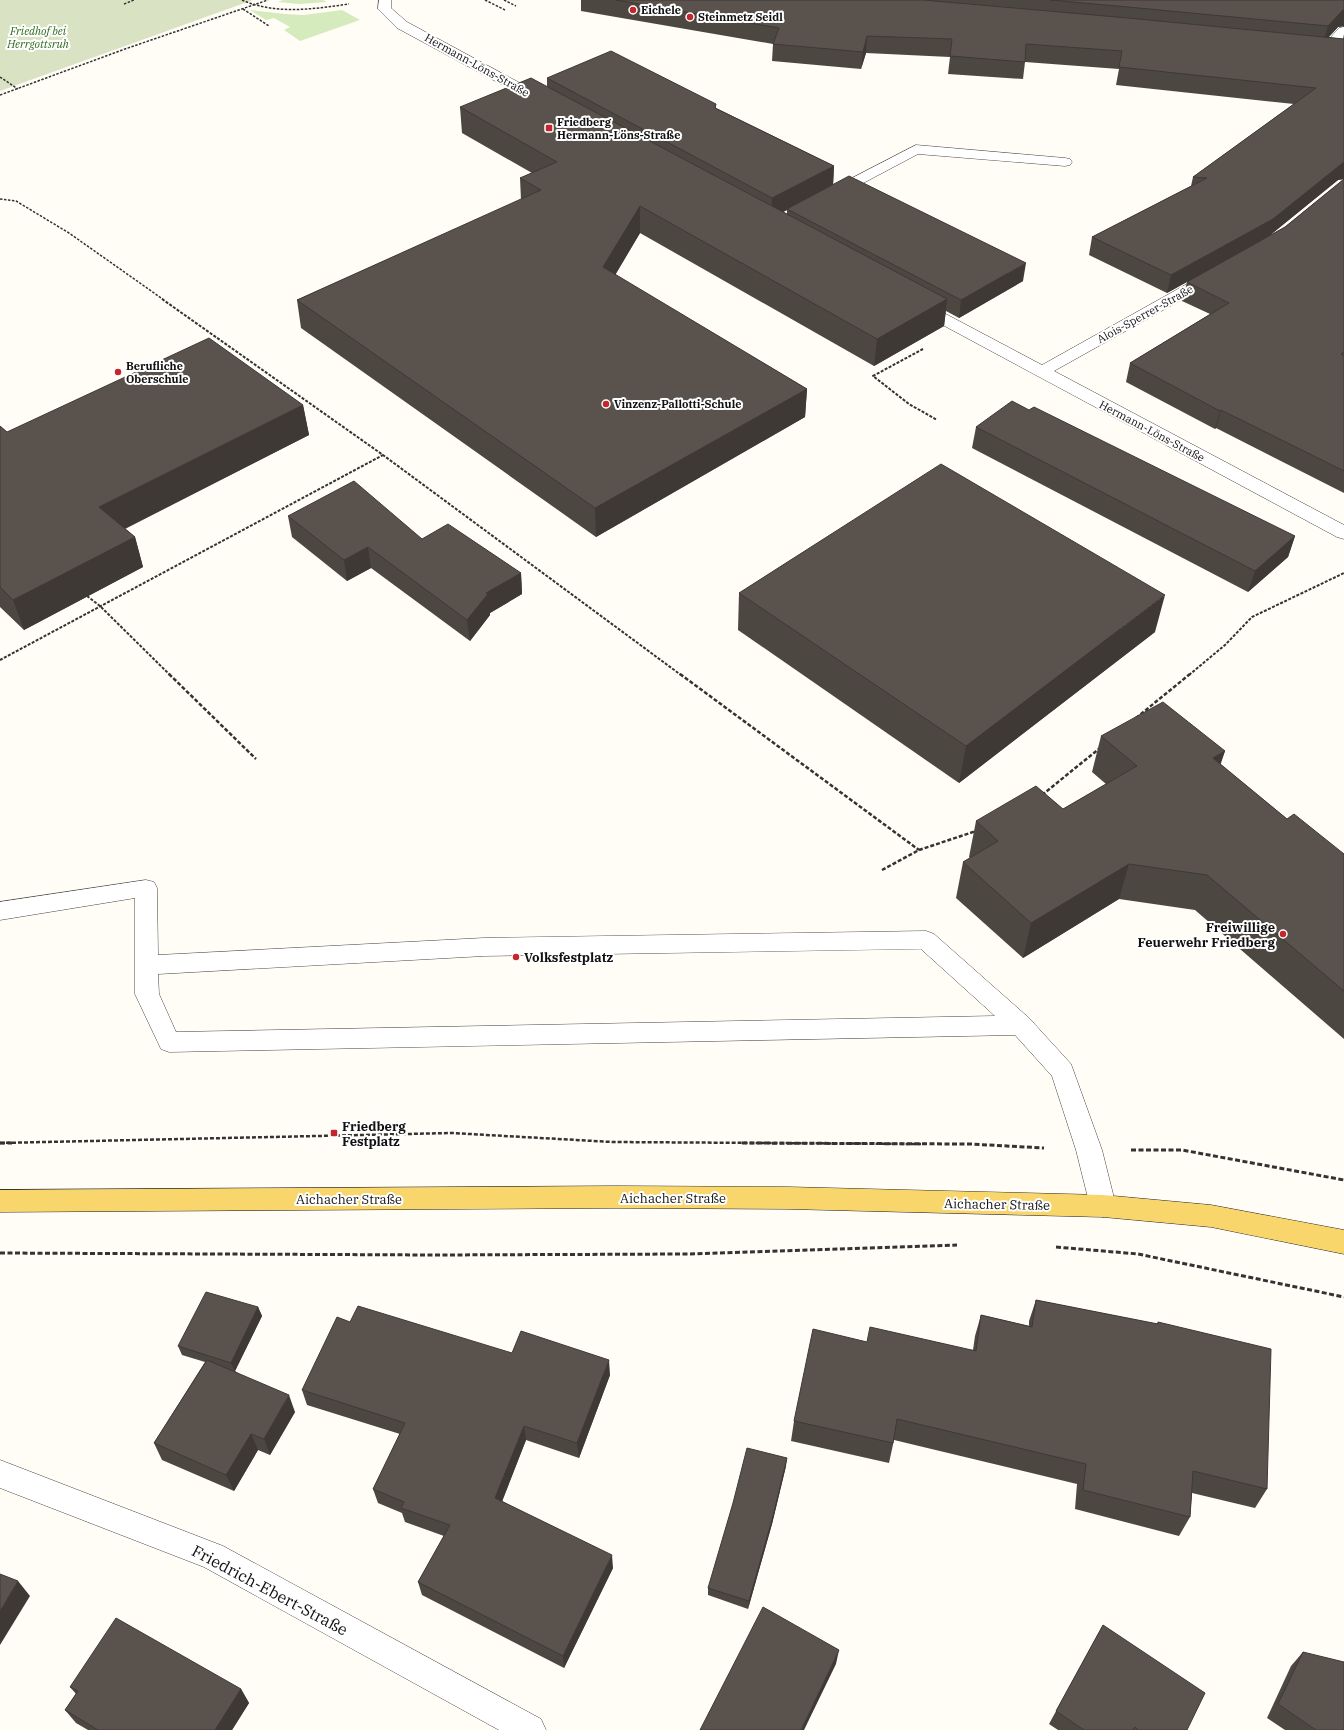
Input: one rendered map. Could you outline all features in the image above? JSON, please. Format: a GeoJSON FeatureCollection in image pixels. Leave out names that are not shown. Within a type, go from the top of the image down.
{"type":"FeatureCollection","features":[{"type":"Feature","properties":{"kind":"main road","name":"Aichacher Straße"},"geometry":{"type":"LineString","coordinates":[[0,1201],[616,1197],[788,1198],[1104,1206],[1211,1216],[1344,1242]]}},
{"type":"Feature","properties":{"kind":"street","name":"Hermann-Löns-Straße"},"geometry":{"type":"LineString","coordinates":[[385,4],[402,24],[554,107]]}},
{"type":"Feature","properties":{"kind":"street"},"geometry":{"type":"LineString","coordinates":[[1328,48],[1344,31]]}},
{"type":"Feature","properties":{"kind":"street"},"geometry":{"type":"LineString","coordinates":[[1313,47],[1344,51]]}},
{"type":"Feature","properties":{"kind":"street"},"geometry":{"type":"LineString","coordinates":[[819,200],[916,150],[1065,162]]}},
{"type":"Feature","properties":{"kind":"street","name":"Alois-Sperrer-Straße"},"geometry":{"type":"LineString","coordinates":[[1041,372],[1219,272]]}},
{"type":"Feature","properties":{"kind":"street","name":"Hermann-Löns-Straße"},"geometry":{"type":"LineString","coordinates":[[904,298],[1344,533]]}},
{"type":"Feature","properties":{"kind":"street"},"geometry":{"type":"LineString","coordinates":[[0,911],[146,888],[147,994],[169,1042],[1021,1025]]}},
{"type":"Feature","properties":{"kind":"street"},"geometry":{"type":"LineString","coordinates":[[147,965],[484,947],[926,940],[1021,1025],[1062,1071],[1089,1150],[1104,1206]]}},
{"type":"Feature","properties":{"kind":"street","name":"Friedrich-Ebert-Straße"},"geometry":{"type":"LineString","coordinates":[[0,1474],[213,1556],[530,1730]]}},
{"type":"Feature","properties":{"kind":"path"},"geometry":{"type":"LineString","coordinates":[[124,4],[134,0]]}},
{"type":"Feature","properties":{"kind":"path"},"geometry":{"type":"LineString","coordinates":[[242,0],[252,6],[280,9],[316,8],[360,2],[385,4]]}},
{"type":"Feature","properties":{"kind":"path"},"geometry":{"type":"LineString","coordinates":[[0,95],[268,0]]}},
{"type":"Feature","properties":{"kind":"path"},"geometry":{"type":"LineString","coordinates":[[485,0],[505,10]]}},
{"type":"Feature","properties":{"kind":"path"},"geometry":{"type":"LineString","coordinates":[[504,0],[516,6]]}},
{"type":"Feature","properties":{"kind":"path"},"geometry":{"type":"LineString","coordinates":[[242,8],[269,26]]}},
{"type":"Feature","properties":{"kind":"path"},"geometry":{"type":"LineString","coordinates":[[0,77],[18,89]]}},
{"type":"Feature","properties":{"kind":"path"},"geometry":{"type":"LineString","coordinates":[[0,199],[16,201],[69,233],[382,455],[919,850]]}},
{"type":"Feature","properties":{"kind":"path"},"geometry":{"type":"LineString","coordinates":[[937,420],[909,404],[873,376],[960,328]]}},
{"type":"Feature","properties":{"kind":"path"},"geometry":{"type":"LineString","coordinates":[[0,660],[382,455]]}},
{"type":"Feature","properties":{"kind":"path"},"geometry":{"type":"LineString","coordinates":[[1134,720],[1224,645],[1252,617],[1344,573]]}},
{"type":"Feature","properties":{"kind":"path"},"geometry":{"type":"LineString","coordinates":[[87,596],[100,606],[256,759]]}},
{"type":"Feature","properties":{"kind":"path"},"geometry":{"type":"LineString","coordinates":[[1036,800],[1103,745]]}},
{"type":"Feature","properties":{"kind":"path"},"geometry":{"type":"LineString","coordinates":[[882,870],[919,850],[983,829]]}},
{"type":"Feature","properties":{"kind":"path"},"geometry":{"type":"LineString","coordinates":[[0,1143],[452,1133],[612,1142],[970,1144],[1089,1150],[1182,1150],[1344,1180]]}},
{"type":"Feature","properties":{"kind":"path"},"geometry":{"type":"LineString","coordinates":[[0,1253],[418,1255],[689,1254],[959,1245]]}},
{"type":"Feature","properties":{"kind":"path"},"geometry":{"type":"LineString","coordinates":[[1053,1247],[1138,1254],[1344,1297]]}},
{"type":"Feature","properties":{"kind":"green space","name":"Friedhof bei Herrgottsruh"},"geometry":{"type":"Polygon","coordinates":[[[0,0],[253,0],[0,91],[0,0]]]}},
{"type":"Feature","properties":{"kind":"green space"},"geometry":{"type":"Polygon","coordinates":[[[283,0],[323,0],[327,2],[299,4],[278,2],[283,0]]]}},
{"type":"Feature","properties":{"kind":"green space"},"geometry":{"type":"Polygon","coordinates":[[[250,10],[304,15],[342,10],[360,20],[300,41],[284,30],[290,27],[274,18],[266,20],[250,10]]]}},
{"type":"Feature","properties":{"kind":"building"},"geometry":{"type":"Polygon","coordinates":[[[616,0],[923,0],[1344,39],[1344,162],[1273,219],[1171,275],[1092,237],[1207,178],[1193,177],[1316,88],[1119,67],[1122,51],[1026,44],[1025,62],[950,56],[952,39],[867,36],[863,52],[773,44],[779,28],[616,0]]]}},
{"type":"Feature","properties":{"kind":"building"},"geometry":{"type":"Polygon","coordinates":[[[1050,0],[1344,0],[1344,10],[1328,26],[1050,0]]]}},
{"type":"Feature","properties":{"kind":"building"},"geometry":{"type":"Polygon","coordinates":[[[611,51],[716,104],[715,108],[834,166],[772,198],[547,78],[611,51]]]}},
{"type":"Feature","properties":{"kind":"building"},"geometry":{"type":"Polygon","coordinates":[[[531,78],[947,299],[877,339],[640,206],[603,267],[807,389],[595,508],[297,300],[541,190],[520,178],[557,162],[460,107],[531,78]]]}},
{"type":"Feature","properties":{"kind":"building"},"geometry":{"type":"Polygon","coordinates":[[[849,176],[1026,263],[961,300],[787,209],[849,176]]]}},
{"type":"Feature","properties":{"kind":"building"},"geometry":{"type":"Polygon","coordinates":[[[1344,179],[1344,352],[1341,354],[1344,356],[1344,471],[1221,410],[1220,411],[1130,363],[1229,303],[1187,282],[1285,227],[1344,179]]]}},
{"type":"Feature","properties":{"kind":"building"},"geometry":{"type":"Polygon","coordinates":[[[209,338],[303,405],[99,507],[135,537],[13,600],[0,587],[0,426],[7,432],[209,338]]]}},
{"type":"Feature","properties":{"kind":"building"},"geometry":{"type":"Polygon","coordinates":[[[1012,401],[1029,410],[1034,407],[1295,536],[1255,571],[976,427],[1012,401]]]}},
{"type":"Feature","properties":{"kind":"building"},"geometry":{"type":"Polygon","coordinates":[[[941,464],[1165,595],[966,746],[739,593],[941,464]]]}},
{"type":"Feature","properties":{"kind":"building"},"geometry":{"type":"Polygon","coordinates":[[[354,481],[422,539],[448,524],[521,573],[486,593],[488,594],[467,620],[368,547],[344,560],[288,516],[354,481]]]}},
{"type":"Feature","properties":{"kind":"building"},"geometry":{"type":"Polygon","coordinates":[[[1163,702],[1225,751],[1213,758],[1287,819],[1294,814],[1344,854],[1344,991],[1207,875],[1129,864],[1031,923],[963,862],[998,841],[976,821],[1036,786],[1063,809],[1137,766],[1101,736],[1163,702]]]}},
{"type":"Feature","properties":{"kind":"building"},"geometry":{"type":"Polygon","coordinates":[[[206,1292],[258,1307],[231,1363],[178,1346],[206,1292]]]}},
{"type":"Feature","properties":{"kind":"building"},"geometry":{"type":"Polygon","coordinates":[[[1036,1300],[1158,1324],[1158,1322],[1271,1349],[1267,1489],[1193,1471],[1190,1517],[1083,1490],[1086,1464],[897,1419],[893,1443],[794,1421],[813,1329],[867,1342],[870,1327],[976,1351],[981,1315],[1032,1327],[1036,1300]]]}},
{"type":"Feature","properties":{"kind":"building"},"geometry":{"type":"Polygon","coordinates":[[[358,1306],[512,1353],[521,1331],[609,1360],[577,1443],[524,1426],[495,1498],[612,1555],[563,1656],[418,1582],[450,1525],[401,1508],[404,1502],[373,1489],[405,1423],[302,1390],[337,1317],[350,1322],[358,1306]]]}},
{"type":"Feature","properties":{"kind":"building"},"geometry":{"type":"Polygon","coordinates":[[[207,1360],[289,1395],[264,1439],[251,1434],[226,1475],[154,1443],[207,1360]]]}},
{"type":"Feature","properties":{"kind":"building"},"geometry":{"type":"Polygon","coordinates":[[[747,1448],[787,1458],[773,1516],[749,1601],[708,1588],[733,1503],[747,1448]]]}},
{"type":"Feature","properties":{"kind":"building"},"geometry":{"type":"Polygon","coordinates":[[[0,1574],[18,1581],[0,1611],[0,1574]]]}},
{"type":"Feature","properties":{"kind":"building"},"geometry":{"type":"Polygon","coordinates":[[[763,1607],[839,1650],[801,1730],[700,1730],[763,1607]]]}},
{"type":"Feature","properties":{"kind":"building"},"geometry":{"type":"Polygon","coordinates":[[[116,1618],[241,1689],[215,1730],[98,1730],[65,1710],[78,1691],[70,1687],[116,1618]]]}},
{"type":"Feature","properties":{"kind":"building"},"geometry":{"type":"Polygon","coordinates":[[[1103,1625],[1205,1693],[1187,1730],[1138,1730],[1135,1727],[1133,1730],[1084,1730],[1056,1711],[1103,1625]]]}},
{"type":"Feature","properties":{"kind":"building"},"geometry":{"type":"Polygon","coordinates":[[[1303,1652],[1344,1662],[1344,1730],[1316,1730],[1278,1704],[1303,1652]]]}},
{"type":"Feature","properties":{"kind":"place","name":"Eichele"},"geometry":{"type":"Point","coordinates":[633,10]}},
{"type":"Feature","properties":{"kind":"place","name":"Steinmetz Seidl"},"geometry":{"type":"Point","coordinates":[690,17]}},
{"type":"Feature","properties":{"kind":"place","name":"Friedberg Hermann-Löns-Straße"},"geometry":{"type":"Point","coordinates":[549,128]}},
{"type":"Feature","properties":{"kind":"place","name":"Berufliche Oberschule"},"geometry":{"type":"Point","coordinates":[118,372]}},
{"type":"Feature","properties":{"kind":"place","name":"Vinzenz-Pallotti-Schule"},"geometry":{"type":"Point","coordinates":[606,404]}},
{"type":"Feature","properties":{"kind":"place","name":"Freiwillige Feuerwehr Friedberg"},"geometry":{"type":"Point","coordinates":[1283,934]}},
{"type":"Feature","properties":{"kind":"place","name":"Volksfestplatz"},"geometry":{"type":"Point","coordinates":[516,957]}},
{"type":"Feature","properties":{"kind":"place","name":"Friedberg Festplatz"},"geometry":{"type":"Point","coordinates":[334,1133]}}]}
